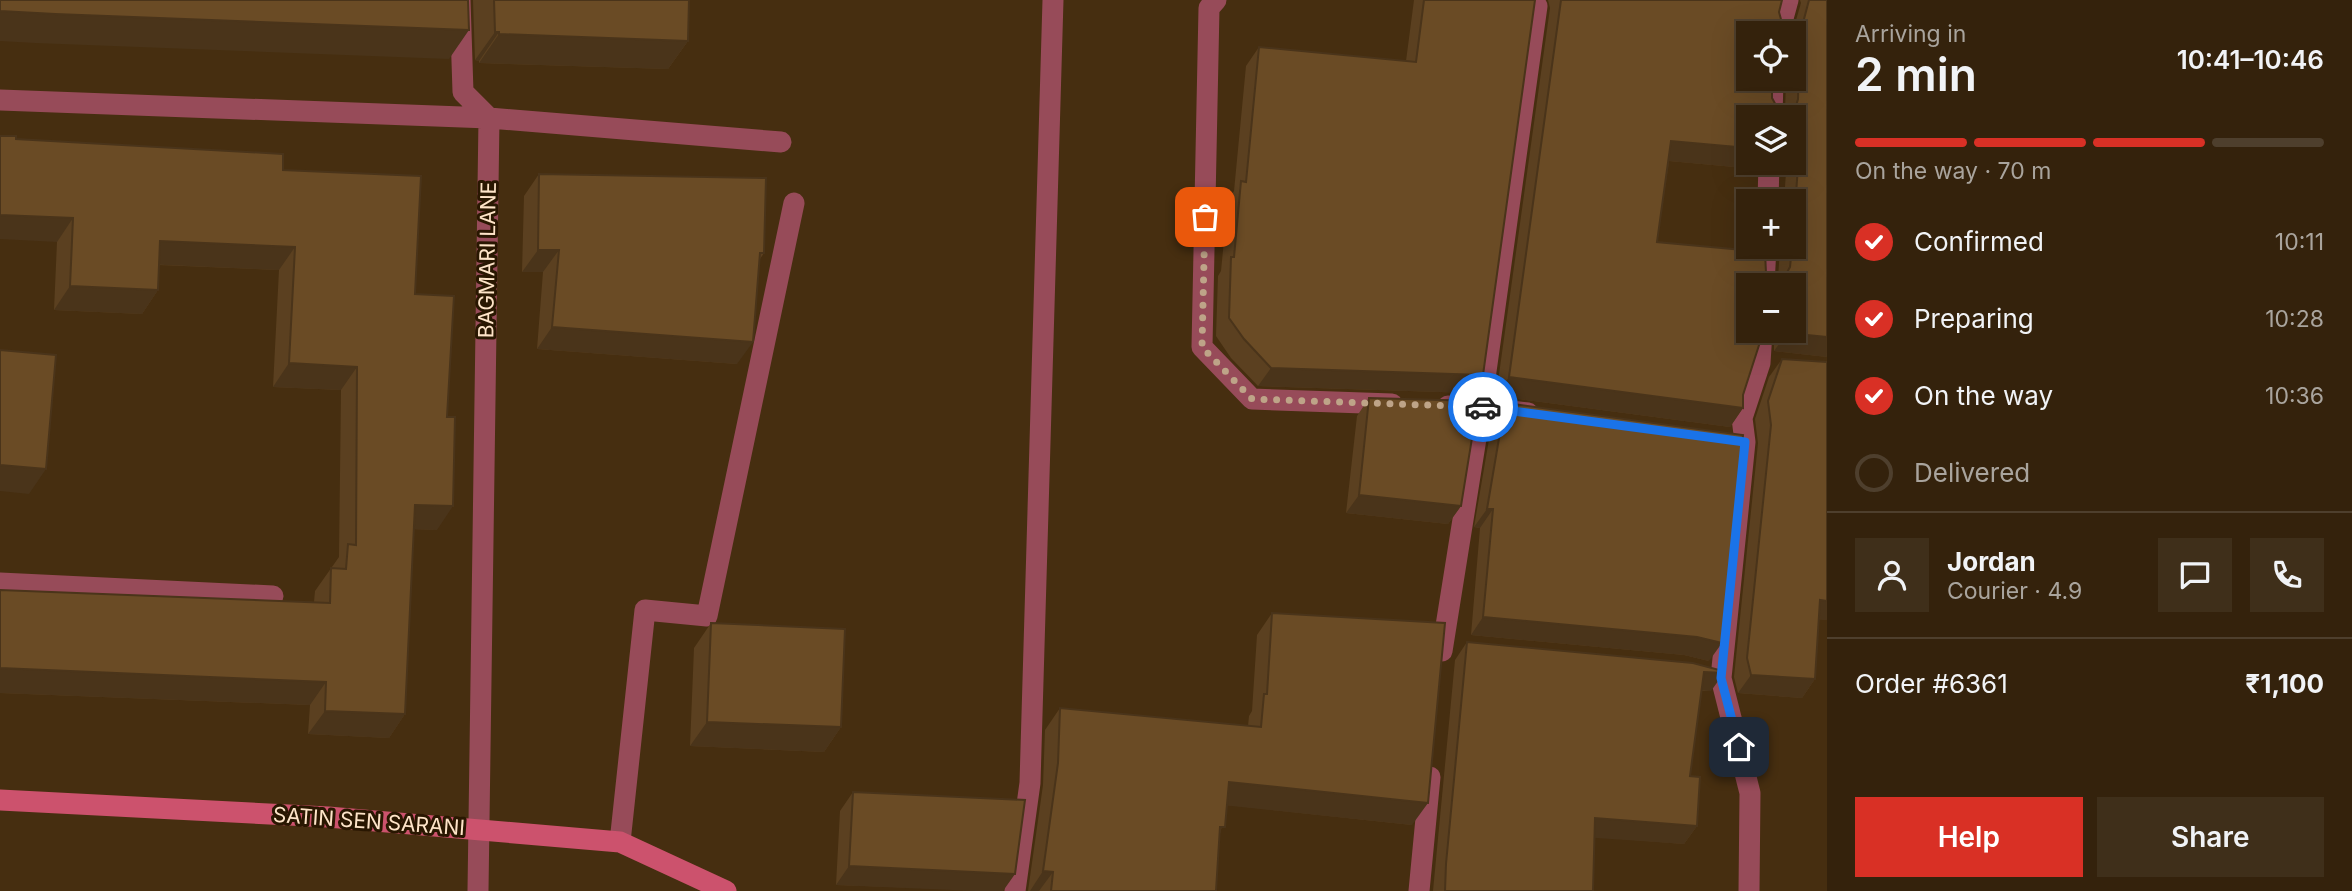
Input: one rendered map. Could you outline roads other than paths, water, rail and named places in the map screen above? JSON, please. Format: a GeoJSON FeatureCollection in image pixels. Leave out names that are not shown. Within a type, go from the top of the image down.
{"type":"FeatureCollection","features":[{"type":"Feature","properties":{"kind":"main road","name":"SATIN SEN SARANI"},"geometry":{"type":"LineString","coordinates":[[0,800],[328,817],[620,842],[726,891]]}},
{"type":"Feature","properties":{"kind":"street"},"geometry":{"type":"LineString","coordinates":[[460,0],[463,92],[489,118]]}},
{"type":"Feature","properties":{"kind":"street"},"geometry":{"type":"LineString","coordinates":[[1015,891],[1030,783],[1053,0]]}},
{"type":"Feature","properties":{"kind":"street"},"geometry":{"type":"LineString","coordinates":[[1216,0],[1209,8],[1202,347],[1252,399],[1481,407],[1551,416]]}},
{"type":"Feature","properties":{"kind":"street"},"geometry":{"type":"LineString","coordinates":[[1782,21],[1788,0]]}},
{"type":"Feature","properties":{"kind":"street"},"geometry":{"type":"LineString","coordinates":[[1440,674],[1481,407],[1537,6]]}},
{"type":"Feature","properties":{"kind":"street"},"geometry":{"type":"LineString","coordinates":[[0,100],[489,118],[781,142]]}},
{"type":"Feature","properties":{"kind":"street","name":"BAGMARI LANE"},"geometry":{"type":"LineString","coordinates":[[478,891],[489,118]]}},
{"type":"Feature","properties":{"kind":"street"},"geometry":{"type":"LineString","coordinates":[[620,842],[645,610],[707,616],[794,203]]}},
{"type":"Feature","properties":{"kind":"street"},"geometry":{"type":"LineString","coordinates":[[1749,891],[1751,793],[1721,678],[1738,441],[1742,418],[1767,363],[1764,343]]}},
{"type":"Feature","properties":{"kind":"street"},"geometry":{"type":"LineString","coordinates":[[0,583],[273,596]]}},
{"type":"Feature","properties":{"kind":"street"},"geometry":{"type":"LineString","coordinates":[[1443,646],[1469,649]]}},
{"type":"Feature","properties":{"kind":"street"},"geometry":{"type":"LineString","coordinates":[[1696,671],[1721,678]]}},
{"type":"Feature","properties":{"kind":"street"},"geometry":{"type":"LineString","coordinates":[[1419,891],[1432,757]]}}]}
